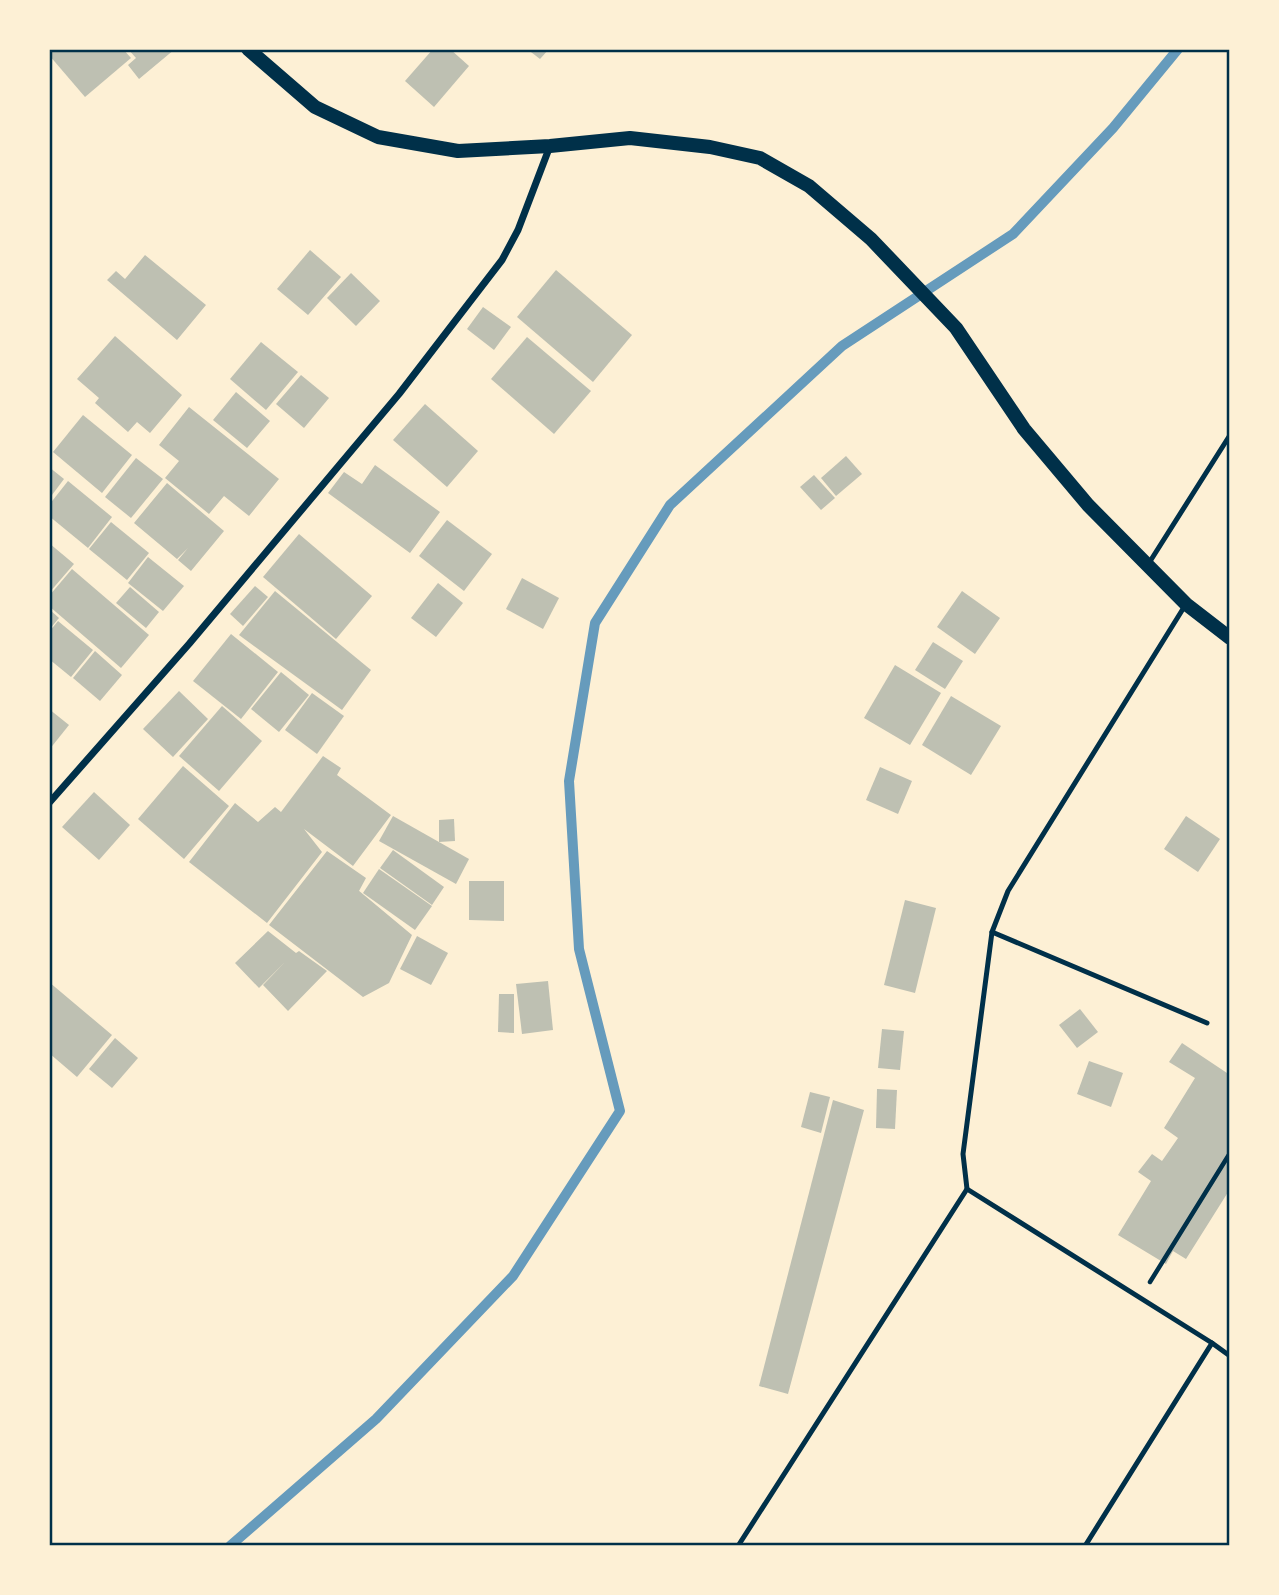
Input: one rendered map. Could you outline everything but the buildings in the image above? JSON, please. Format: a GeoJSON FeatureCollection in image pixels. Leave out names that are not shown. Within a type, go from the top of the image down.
{"type":"FeatureCollection","features":[{"type":"Feature","properties":{"kind":"main road"},"geometry":{"type":"LineString","coordinates":[[248,49],[315,107],[378,137],[458,151],[631,138],[710,147],[760,158],[809,186],[871,239],[956,328],[1024,429],[1088,505],[1186,604],[1230,638]]}},
{"type":"Feature","properties":{"kind":"street"},"geometry":{"type":"LineString","coordinates":[[49,803],[224,603],[399,394],[471,301],[502,260],[518,230],[550,146]]}},
{"type":"Feature","properties":{"kind":"lane"},"geometry":{"type":"LineString","coordinates":[[1147,566],[1230,435]]}},
{"type":"Feature","properties":{"kind":"lane"},"geometry":{"type":"LineString","coordinates":[[738,1546],[967,1189],[963,1154],[992,932],[1008,891],[1186,604]]}},
{"type":"Feature","properties":{"kind":"lane"},"geometry":{"type":"LineString","coordinates":[[992,932],[1207,1023]]}},
{"type":"Feature","properties":{"kind":"lane"},"geometry":{"type":"LineString","coordinates":[[967,1189],[1230,1356]]}},
{"type":"Feature","properties":{"kind":"lane"},"geometry":{"type":"LineString","coordinates":[[1085,1546],[1212,1343]]}},
{"type":"Feature","properties":{"kind":"path"},"geometry":{"type":"LineString","coordinates":[[1140,1298],[1230,1153]]}},
{"type":"Feature","properties":{"kind":"waterway"},"geometry":{"type":"LineString","coordinates":[[230,1546],[376,1419],[513,1276],[620,1111],[579,949],[569,781],[595,623],[670,505],[842,346],[1013,234],[1113,128],[1178,49]]}}]}
